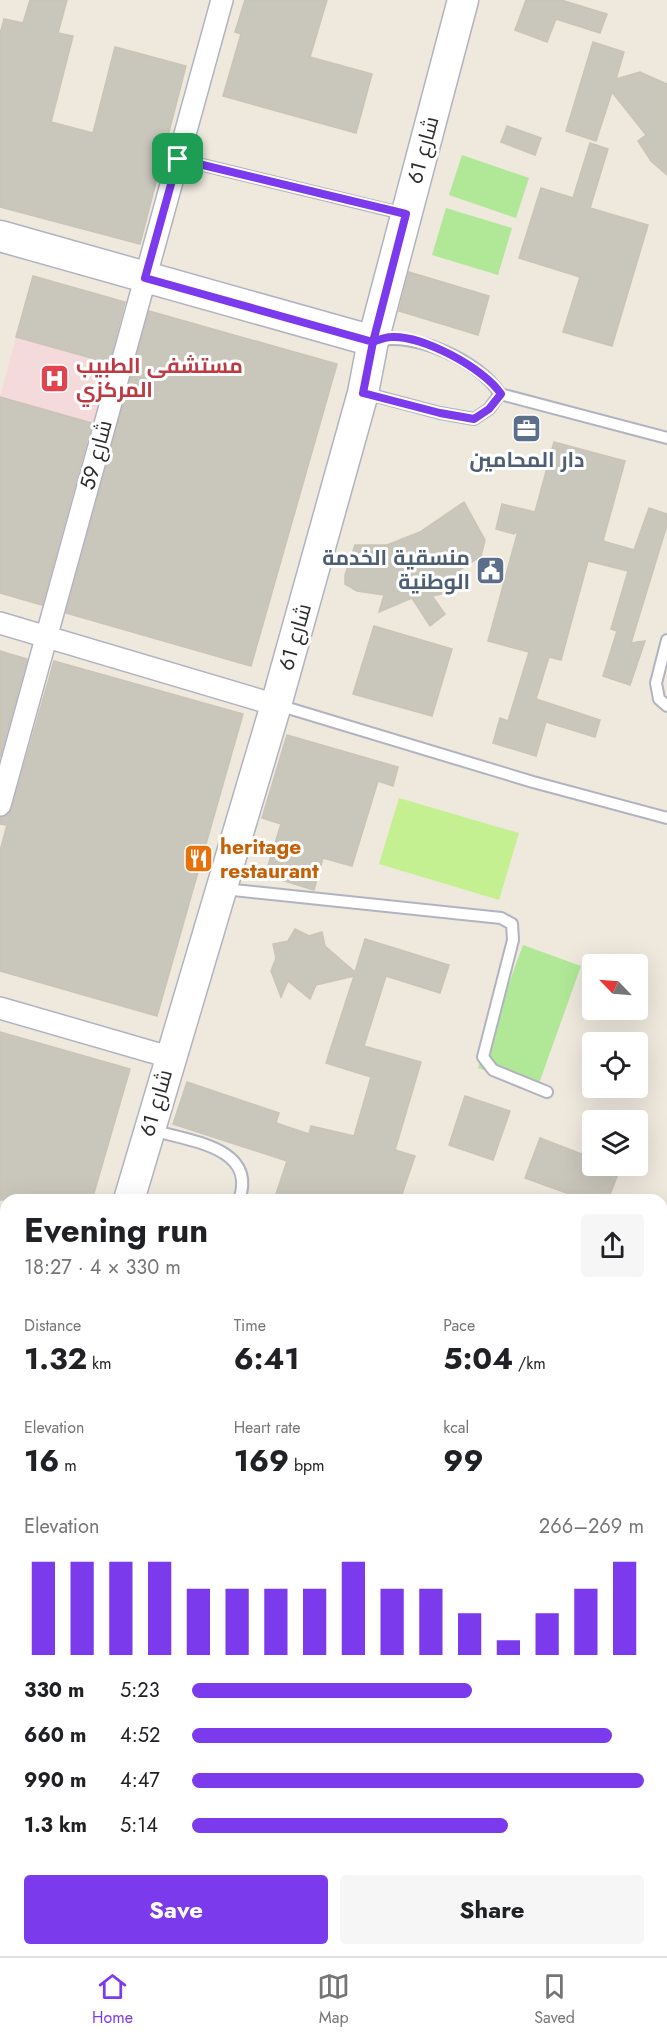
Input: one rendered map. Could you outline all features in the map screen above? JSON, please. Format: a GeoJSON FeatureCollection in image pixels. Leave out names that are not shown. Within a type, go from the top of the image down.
{"type":"FeatureCollection","features":[{"type":"Feature","properties":{"kind":"street","name":"شارع 59"},"geometry":{"type":"LineString","coordinates":[[0,806],[222,0]]}},
{"type":"Feature","properties":{"kind":"street","name":"شارع 61"},"geometry":{"type":"LineString","coordinates":[[131,1194],[276,705],[363,393],[373,342],[462,0]]}},
{"type":"Feature","properties":{"kind":"street"},"geometry":{"type":"LineString","coordinates":[[0,236],[373,342]]}},
{"type":"Feature","properties":{"kind":"street"},"geometry":{"type":"LineString","coordinates":[[0,623],[276,705]]}},
{"type":"Feature","properties":{"kind":"street"},"geometry":{"type":"LineString","coordinates":[[0,1008],[170,1057]]}},
{"type":"Feature","properties":{"kind":"lane"},"geometry":{"type":"LineString","coordinates":[[178,159],[406,214]]}},
{"type":"Feature","properties":{"kind":"lane"},"geometry":{"type":"LineString","coordinates":[[373,342],[392,337],[413,340],[457,357],[493,382],[501,394],[667,438]]}},
{"type":"Feature","properties":{"kind":"lane"},"geometry":{"type":"LineString","coordinates":[[363,393],[440,413],[474,419],[489,409],[501,394]]}},
{"type":"Feature","properties":{"kind":"lane"},"geometry":{"type":"LineString","coordinates":[[667,640],[656,683],[659,699],[667,706]]}},
{"type":"Feature","properties":{"kind":"lane"},"geometry":{"type":"LineString","coordinates":[[276,705],[533,782],[667,818]]}},
{"type":"Feature","properties":{"kind":"lane"},"geometry":{"type":"LineString","coordinates":[[220,889],[501,918],[512,924],[513,940],[483,1057],[493,1070],[547,1092]]}},
{"type":"Feature","properties":{"kind":"lane"},"geometry":{"type":"LineString","coordinates":[[149,1129],[224,1152],[241,1169],[243,1180],[240,1194]]}},
{"type":"Feature","properties":{"kind":"shaded area","name":"مستشفى الطبيب المركزي"},"geometry":{"type":"Polygon","coordinates":[[[16,337],[110,363],[93,424],[0,397],[16,337]]]}},
{"type":"Feature","properties":{"kind":"green space"},"geometry":{"type":"Polygon","coordinates":[[[462,155],[529,178],[516,218],[449,195],[462,155]]]}},
{"type":"Feature","properties":{"kind":"green space"},"geometry":{"type":"Polygon","coordinates":[[[446,208],[512,228],[498,275],[432,255],[446,208]]]}},
{"type":"Feature","properties":{"kind":"green space"},"geometry":{"type":"Polygon","coordinates":[[[399,798],[519,833],[499,900],[379,864],[399,798]]]}},
{"type":"Feature","properties":{"kind":"green space"},"geometry":{"type":"Polygon","coordinates":[[[523,945],[581,966],[537,1089],[478,1068],[523,945]]]}},
{"type":"Feature","properties":{"kind":"building"},"geometry":{"type":"Polygon","coordinates":[[[30,0],[67,0],[58,33],[73,36],[51,122],[93,133],[115,47],[186,66],[140,244],[0,207],[0,34],[4,19],[23,23],[30,0]]]}},
{"type":"Feature","properties":{"kind":"building"},"geometry":{"type":"Polygon","coordinates":[[[245,0],[327,0],[310,57],[372,74],[356,133],[223,96],[241,34],[235,32],[245,0]]]}},
{"type":"Feature","properties":{"kind":"building"},"geometry":{"type":"Polygon","coordinates":[[[526,0],[561,0],[607,14],[600,33],[556,19],[547,42],[515,30],[526,0]]]}},
{"type":"Feature","properties":{"kind":"building"},"geometry":{"type":"Polygon","coordinates":[[[593,42],[624,52],[616,79],[640,72],[667,84],[667,175],[651,161],[638,141],[646,135],[612,92],[596,141],[566,131],[593,42]]]}},
{"type":"Feature","properties":{"kind":"building"},"geometry":{"type":"Polygon","coordinates":[[[507,126],[541,138],[535,155],[501,142],[507,126]]]}},
{"type":"Feature","properties":{"kind":"building"},"geometry":{"type":"Polygon","coordinates":[[[590,143],[608,149],[590,208],[648,225],[612,346],[563,332],[580,277],[519,258],[541,188],[573,198],[590,143]]]}},
{"type":"Feature","properties":{"kind":"building"},"geometry":{"type":"Polygon","coordinates":[[[409,272],[489,296],[478,335],[399,311],[409,272]]]}},
{"type":"Feature","properties":{"kind":"building"},"geometry":{"type":"Polygon","coordinates":[[[33,276],[125,302],[109,363],[16,337],[33,276]]]}},
{"type":"Feature","properties":{"kind":"building"},"geometry":{"type":"Polygon","coordinates":[[[149,311],[337,364],[251,666],[66,613],[149,311]]]}},
{"type":"Feature","properties":{"kind":"building"},"geometry":{"type":"Polygon","coordinates":[[[0,397],[92,423],[42,605],[0,593],[0,397]]]}},
{"type":"Feature","properties":{"kind":"building"},"geometry":{"type":"Polygon","coordinates":[[[554,442],[625,461],[603,541],[634,550],[649,508],[667,514],[667,525],[631,643],[645,641],[630,685],[603,676],[617,631],[611,629],[628,571],[588,561],[561,660],[549,657],[536,699],[600,720],[595,737],[546,722],[536,756],[493,743],[500,718],[508,721],[529,652],[488,641],[518,531],[514,534],[496,529],[502,504],[535,512],[554,442]]]}},
{"type":"Feature","properties":{"kind":"building"},"geometry":{"type":"Polygon","coordinates":[[[464,502],[485,540],[481,556],[460,570],[466,589],[432,596],[445,614],[430,626],[412,598],[379,612],[384,595],[357,591],[345,584],[345,575],[355,545],[387,545],[420,532],[464,502]]]}},
{"type":"Feature","properties":{"kind":"building"},"geometry":{"type":"Polygon","coordinates":[[[374,626],[452,649],[432,716],[353,694],[374,626]]]}},
{"type":"Feature","properties":{"kind":"building"},"geometry":{"type":"Polygon","coordinates":[[[0,651],[27,659],[0,757],[0,651]]]}},
{"type":"Feature","properties":{"kind":"building"},"geometry":{"type":"Polygon","coordinates":[[[54,661],[243,714],[157,1016],[0,971],[0,851],[7,825],[0,824],[0,817],[8,814],[12,808],[54,661]]]}},
{"type":"Feature","properties":{"kind":"building"},"geometry":{"type":"Polygon","coordinates":[[[287,735],[398,767],[393,786],[378,781],[352,866],[323,858],[314,890],[265,875],[281,824],[262,818],[287,735]]]}},
{"type":"Feature","properties":{"kind":"building"},"geometry":{"type":"Polygon","coordinates":[[[295,929],[309,936],[322,932],[325,946],[355,972],[365,939],[449,965],[440,993],[386,976],[364,1046],[421,1062],[395,1150],[415,1156],[402,1194],[276,1194],[287,1161],[173,1124],[187,1082],[279,1113],[276,1123],[309,1134],[311,1126],[354,1136],[371,1077],[326,1063],[354,976],[316,985],[310,999],[288,981],[281,997],[271,971],[276,958],[273,944],[288,941],[295,929]]]}},
{"type":"Feature","properties":{"kind":"building"},"geometry":{"type":"Polygon","coordinates":[[[0,1032],[130,1069],[94,1194],[0,1194],[0,1032]]]}},
{"type":"Feature","properties":{"kind":"building"},"geometry":{"type":"Polygon","coordinates":[[[465,1096],[510,1111],[493,1160],[449,1145],[465,1096]]]}},
{"type":"Feature","properties":{"kind":"building"},"geometry":{"type":"Polygon","coordinates":[[[540,1138],[582,1154],[582,1176],[617,1176],[610,1194],[569,1194],[525,1178],[540,1138]]]}},
{"type":"Feature","properties":{"kind":"place","name":"مستشفى الطبيب المركزي"},"geometry":{"type":"Point","coordinates":[55,378]}},
{"type":"Feature","properties":{"kind":"place","name":"دار المحامين"},"geometry":{"type":"Point","coordinates":[527,429]}},
{"type":"Feature","properties":{"kind":"place","name":"منسقية الخدمة الوطنية"},"geometry":{"type":"Point","coordinates":[491,570]}},
{"type":"Feature","properties":{"kind":"place","name":"heritage restaurant"},"geometry":{"type":"Point","coordinates":[199,859]}},
{"type":"Feature","properties":{"kind":"route"},"geometry":{"type":"LineString","coordinates":[[178,159],[145,278],[373,342],[363,393],[440,413],[474,419],[489,409],[501,394],[493,382],[457,357],[413,340],[392,337],[373,342],[406,214],[178,159]]}}]}
